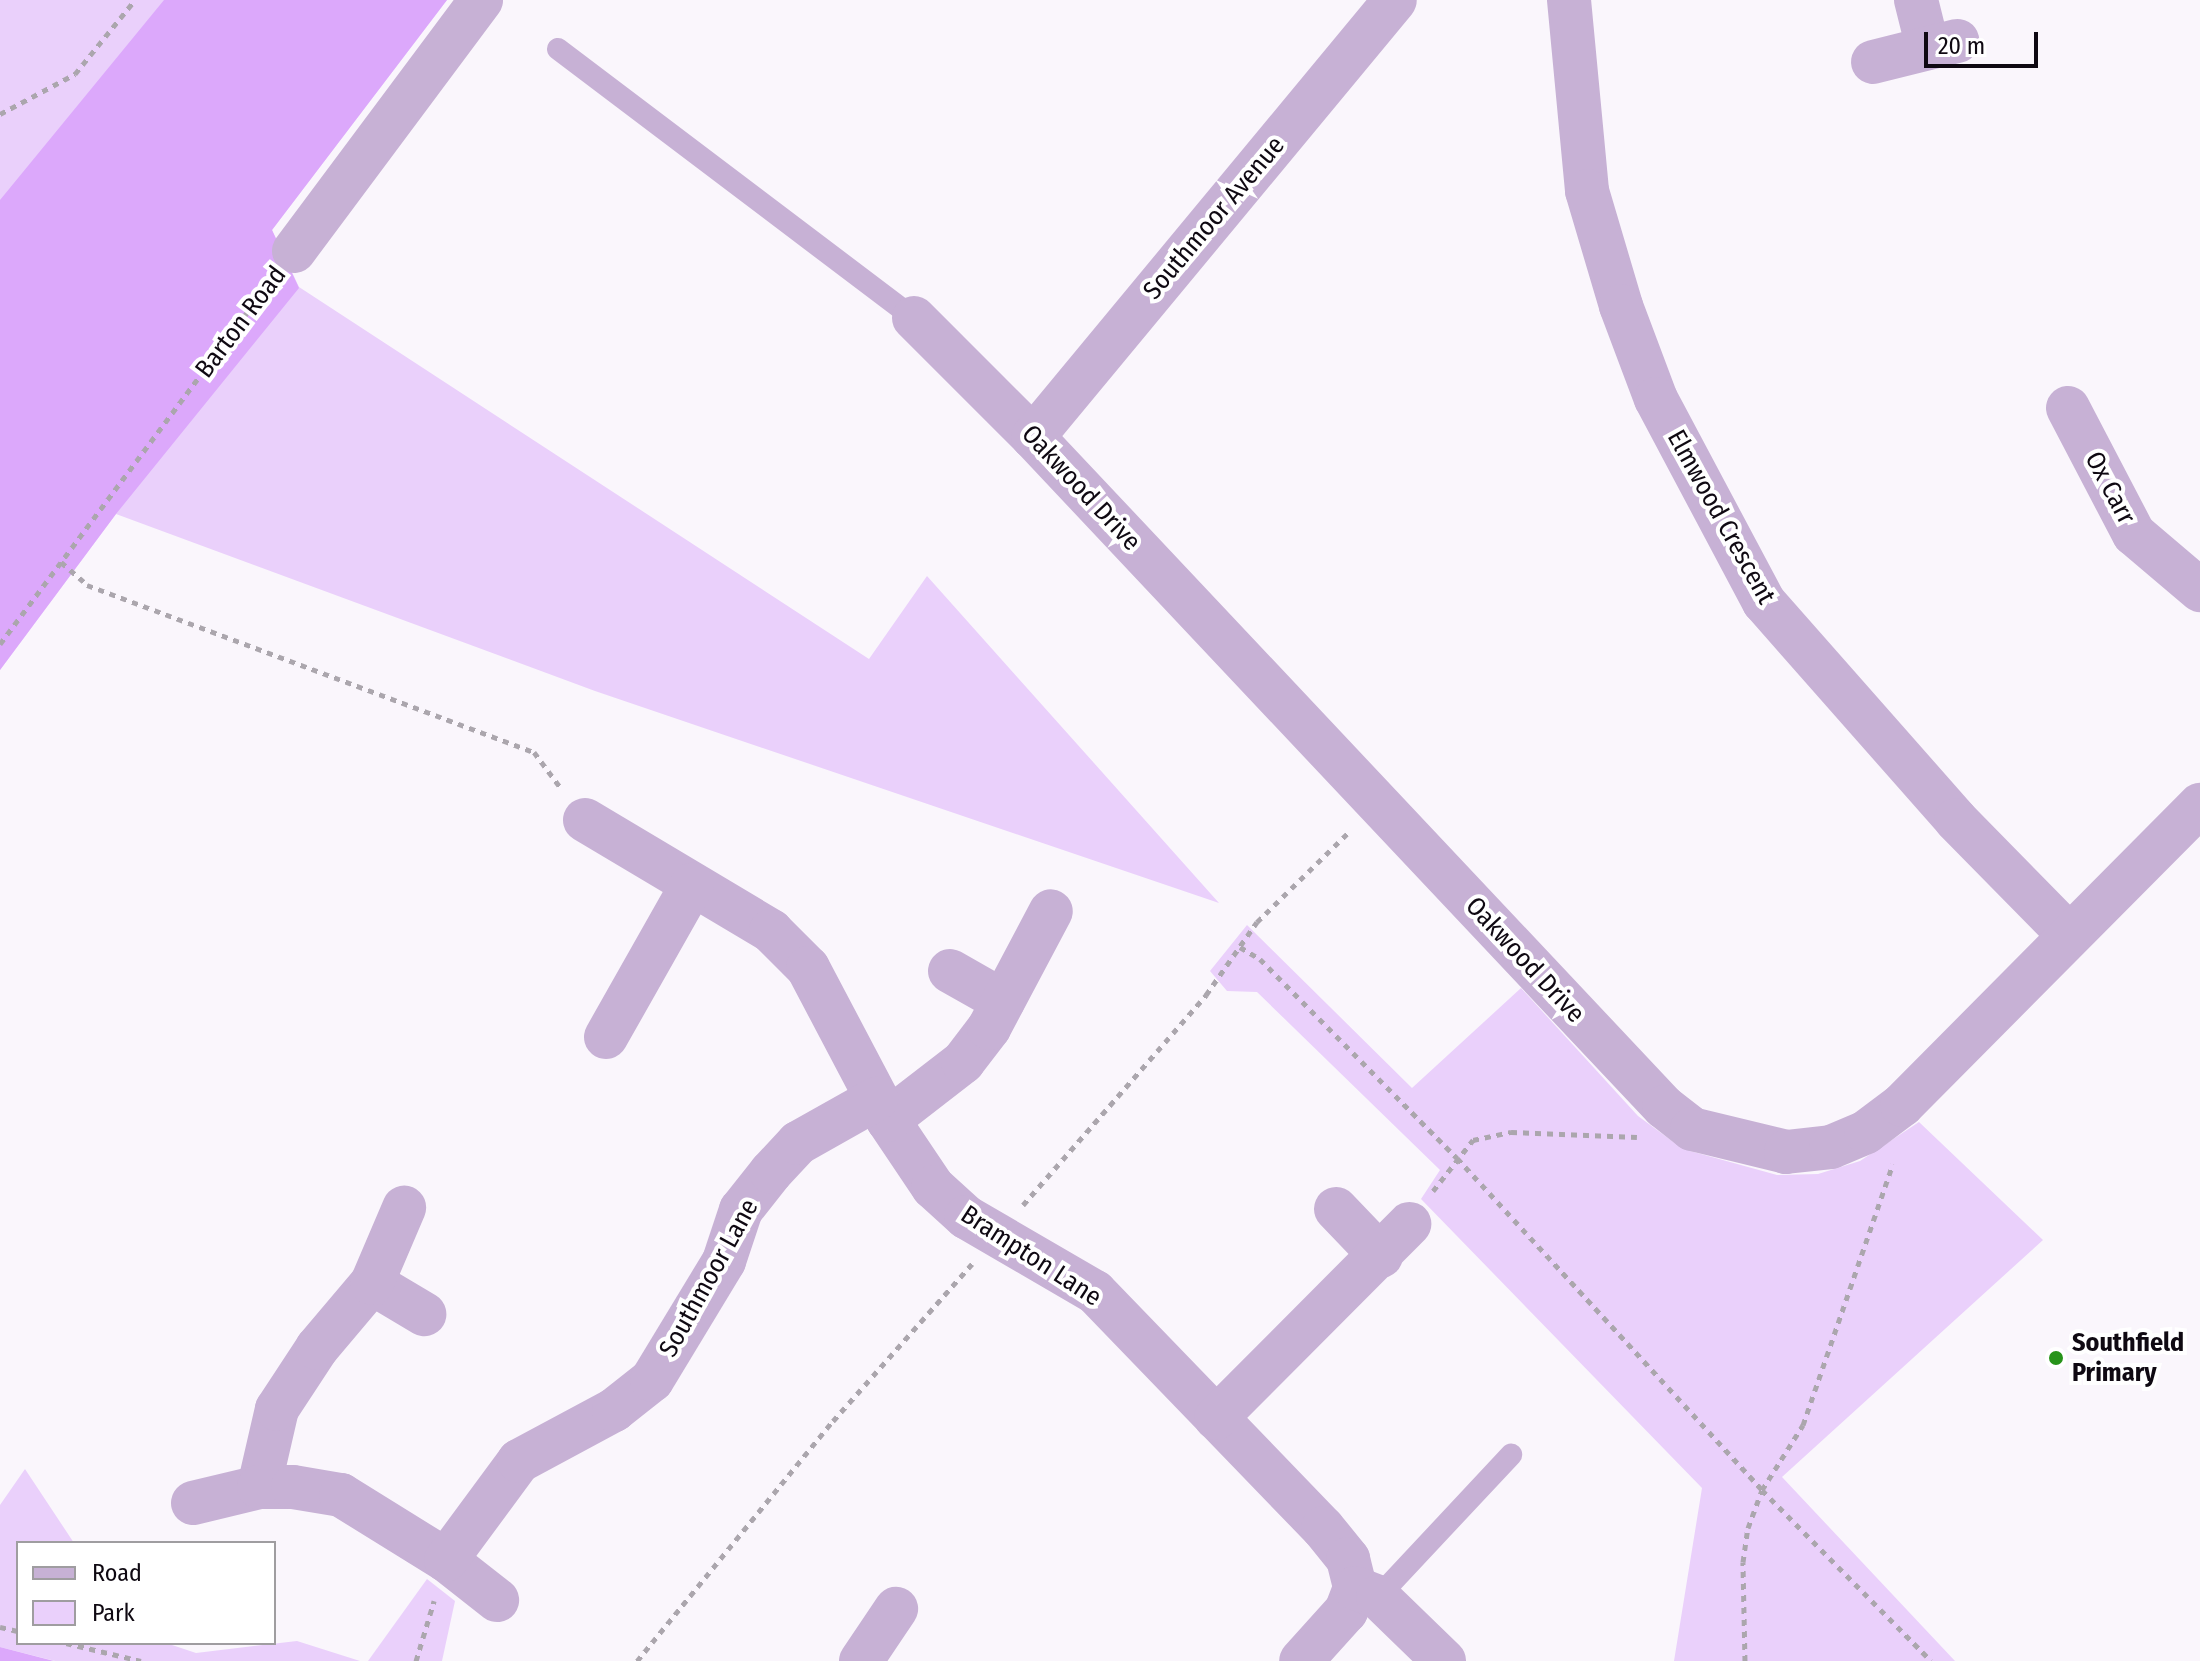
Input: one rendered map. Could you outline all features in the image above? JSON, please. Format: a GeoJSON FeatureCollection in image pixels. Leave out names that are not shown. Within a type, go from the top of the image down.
{"type":"FeatureCollection","features":[{"type":"Feature","properties":{"kind":"street","name":"Barton Road"},"geometry":{"type":"LineString","coordinates":[[294,251],[481,0]]}},
{"type":"Feature","properties":{"kind":"street","name":"Southmoor Avenue"},"geometry":{"type":"LineString","coordinates":[[1033,437],[1395,0]]}},
{"type":"Feature","properties":{"kind":"street","name":"Elmwood Crescent"},"geometry":{"type":"LineString","coordinates":[[1569,0],[1587,191],[1621,306],[1656,399],[1756,588],[1956,820],[2068,934]]}},
{"type":"Feature","properties":{"kind":"street"},"geometry":{"type":"LineString","coordinates":[[1873,62],[1943,45],[1916,0]]}},
{"type":"Feature","properties":{"kind":"street","name":"Oakwood Drive"},"geometry":{"type":"LineString","coordinates":[[914,318],[1033,437],[1555,993],[1692,1129]]}},
{"type":"Feature","properties":{"kind":"street","name":"Ox Carr"},"geometry":{"type":"LineString","coordinates":[[2068,408],[2134,534],[2200,590]]}},
{"type":"Feature","properties":{"kind":"street"},"geometry":{"type":"LineString","coordinates":[[1692,1129],[1786,1152],[1816,1149],[1866,1132],[1902,1105],[2068,934],[2200,805]]}},
{"type":"Feature","properties":{"kind":"street","name":"Brampton Lane"},"geometry":{"type":"LineString","coordinates":[[585,820],[771,931],[808,968],[882,1109],[933,1187],[966,1217],[1095,1292],[1340,1548],[1366,1592],[1444,1661]]}},
{"type":"Feature","properties":{"kind":"street"},"geometry":{"type":"LineString","coordinates":[[606,1037],[692,885]]}},
{"type":"Feature","properties":{"kind":"street"},"geometry":{"type":"LineString","coordinates":[[882,1109],[963,1062],[1003,1001],[1051,911]]}},
{"type":"Feature","properties":{"kind":"street"},"geometry":{"type":"LineString","coordinates":[[950,971],[1003,1001]]}},
{"type":"Feature","properties":{"kind":"street","name":"Southmoor Lane"},"geometry":{"type":"LineString","coordinates":[[451,1564],[519,1461],[614,1410],[652,1380],[724,1261],[741,1210],[798,1143],[882,1109]]}},
{"type":"Feature","properties":{"kind":"street"},"geometry":{"type":"LineString","coordinates":[[259,1487],[277,1409],[317,1348],[372,1283],[404,1208]]}},
{"type":"Feature","properties":{"kind":"street"},"geometry":{"type":"LineString","coordinates":[[1216,1418],[1395,1240],[1336,1209]]}},
{"type":"Feature","properties":{"kind":"street"},"geometry":{"type":"LineString","coordinates":[[372,1283],[424,1314]]}},
{"type":"Feature","properties":{"kind":"street"},"geometry":{"type":"LineString","coordinates":[[193,1503],[259,1487],[341,1495],[451,1564],[497,1600]]}},
{"type":"Feature","properties":{"kind":"street"},"geometry":{"type":"LineString","coordinates":[[1301,1661],[1366,1592]]}},
{"type":"Feature","properties":{"kind":"street"},"geometry":{"type":"LineString","coordinates":[[861,1661],[896,1609]]}},
{"type":"Feature","properties":{"kind":"lane"},"geometry":{"type":"LineString","coordinates":[[558,49],[914,318]]}},
{"type":"Feature","properties":{"kind":"lane"},"geometry":{"type":"LineString","coordinates":[[1366,1592],[1511,1455]]}},
{"type":"Feature","properties":{"kind":"path"},"geometry":{"type":"LineString","coordinates":[[0,114],[75,74],[135,0]]}},
{"type":"Feature","properties":{"kind":"path","name":"Barton Road"},"geometry":{"type":"LineString","coordinates":[[0,644],[294,251]]}},
{"type":"Feature","properties":{"kind":"path"},"geometry":{"type":"LineString","coordinates":[[61,562],[87,585],[534,752],[585,820]]}},
{"type":"Feature","properties":{"kind":"path"},"geometry":{"type":"LineString","coordinates":[[1240,947],[1260,959],[1457,1158],[1762,1490],[1931,1661]]}},
{"type":"Feature","properties":{"kind":"path"},"geometry":{"type":"LineString","coordinates":[[1745,1661],[1743,1562],[1748,1528],[1762,1490],[1803,1425],[1896,1156],[1902,1105]]}},
{"type":"Feature","properties":{"kind":"path"},"geometry":{"type":"LineString","coordinates":[[1395,1240],[1473,1140],[1511,1132],[1672,1138],[1692,1129]]}},
{"type":"Feature","properties":{"kind":"path"},"geometry":{"type":"LineString","coordinates":[[416,1661],[433,1601],[451,1564]]}},
{"type":"Feature","properties":{"kind":"path"},"geometry":{"type":"LineString","coordinates":[[74,1645],[141,1661]]}},
{"type":"Feature","properties":{"kind":"green space"},"geometry":{"type":"Polygon","coordinates":[[[0,0],[447,0],[272,230],[299,287],[869,659],[927,576],[1219,903],[595,691],[116,514],[0,670],[0,0]]]}},
{"type":"Feature","properties":{"kind":"green space"},"geometry":{"type":"Polygon","coordinates":[[[1247,925],[1412,1088],[1521,988],[1638,1116],[1683,1149],[1777,1175],[1818,1174],[1860,1161],[1919,1122],[2043,1240],[1782,1477],[1955,1661],[1674,1661],[1702,1488],[1421,1199],[1440,1170],[1257,992],[1227,991],[1210,971],[1247,925]]]}},
{"type":"Feature","properties":{"kind":"green space"},"geometry":{"type":"Polygon","coordinates":[[[25,1469],[73,1541],[16,1541],[16,1645],[172,1645],[196,1653],[297,1641],[360,1661],[55,1661],[0,1647],[0,1505],[25,1469]]]}},
{"type":"Feature","properties":{"kind":"green space"},"geometry":{"type":"Polygon","coordinates":[[[427,1579],[455,1601],[442,1661],[368,1661],[427,1579]]]}},
{"type":"Feature","properties":{"kind":"shaded area"},"geometry":{"type":"Polygon","coordinates":[[[164,0],[447,0],[272,230],[299,288],[116,514],[0,670],[0,200],[164,0]]]}},
{"type":"Feature","properties":{"kind":"shaded area"},"geometry":{"type":"Polygon","coordinates":[[[0,1647],[54,1661],[0,1661],[0,1647]]]}},
{"type":"Feature","properties":{"kind":"place","name":"Southfield Primary"},"geometry":{"type":"Point","coordinates":[2056,1358]}}]}
